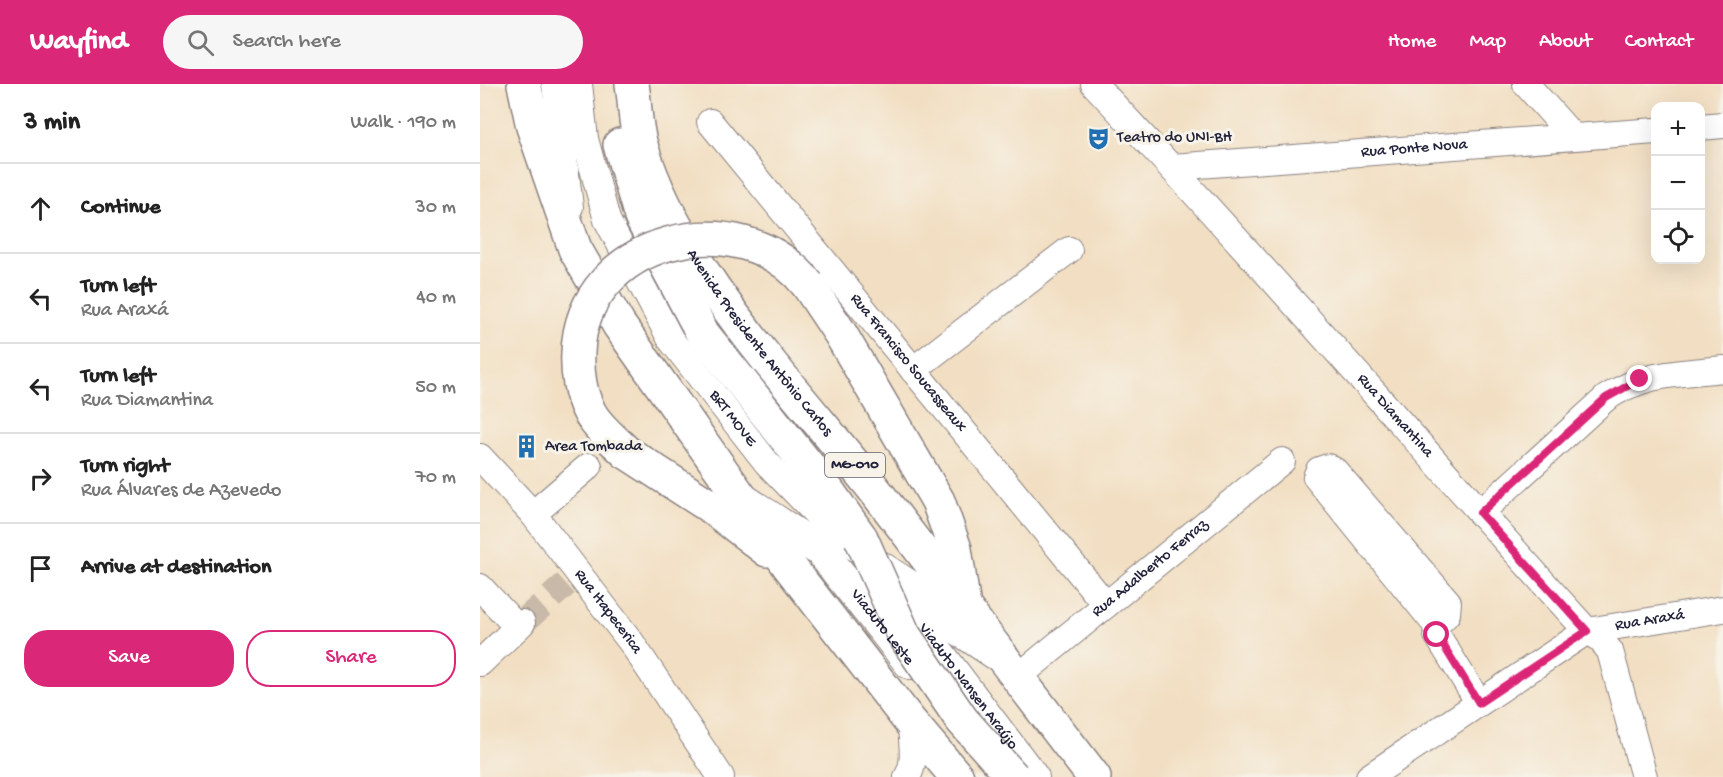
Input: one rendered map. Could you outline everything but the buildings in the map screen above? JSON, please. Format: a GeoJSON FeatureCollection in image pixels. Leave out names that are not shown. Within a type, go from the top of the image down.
{"type":"FeatureCollection","features":[{"type":"Feature","properties":{"kind":"highway"},"geometry":{"type":"LineString","coordinates":[[524,84],[533,127],[575,249],[619,325],[789,567],[911,723],[957,777]]}},
{"type":"Feature","properties":{"kind":"highway"},"geometry":{"type":"LineString","coordinates":[[612,84],[617,133],[641,217],[704,334],[825,488],[861,538],[904,635],[962,720],[1013,777]]}},
{"type":"Feature","properties":{"kind":"highway","name":"Avenida Presidente Antônio Carlos"},"geometry":{"type":"LineString","coordinates":[[632,84],[640,141],[662,200],[701,266],[752,340],[831,434],[964,605],[1093,777]]}},
{"type":"Feature","properties":{"kind":"highway"},"geometry":{"type":"LineString","coordinates":[[789,567],[714,509],[626,452],[589,412],[578,368],[578,338],[586,310],[609,277],[638,256],[667,244],[698,238],[750,245],[786,261],[808,285],[840,333],[938,501],[955,549],[964,605]]}},
{"type":"Feature","properties":{"kind":"main road","name":"Viaduto Leste"},"geometry":{"type":"LineString","coordinates":[[744,500],[830,544],[1000,777]]}},
{"type":"Feature","properties":{"kind":"street"},"geometry":{"type":"LineString","coordinates":[[555,84],[575,249]]}},
{"type":"Feature","properties":{"kind":"street","name":"BRT MOVE"},"geometry":{"type":"LineString","coordinates":[[579,84],[585,139],[607,220],[671,340],[830,544],[920,589],[955,630],[1013,671]]}},
{"type":"Feature","properties":{"kind":"street","name":"Rua Diamantina"},"geometry":{"type":"LineString","coordinates":[[1094,84],[1380,397],[1480,513],[1587,631],[1600,639],[1610,651],[1644,777]]}},
{"type":"Feature","properties":{"kind":"street"},"geometry":{"type":"LineString","coordinates":[[1526,84],[1573,137]]}},
{"type":"Feature","properties":{"kind":"street","name":"Rua Francisco Soucasseaux"},"geometry":{"type":"LineString","coordinates":[[710,122],[1106,605]]}},
{"type":"Feature","properties":{"kind":"street"},"geometry":{"type":"LineString","coordinates":[[1705,127],[1723,125]]}},
{"type":"Feature","properties":{"kind":"street","name":"Rua Ponte Nova"},"geometry":{"type":"LineString","coordinates":[[1172,167],[1651,130]]}},
{"type":"Feature","properties":{"kind":"street"},"geometry":{"type":"LineString","coordinates":[[913,370],[1069,250]]}},
{"type":"Feature","properties":{"kind":"street"},"geometry":{"type":"LineString","coordinates":[[1480,513],[1606,398],[1622,387],[1640,379],[1656,376],[1723,369]]}},
{"type":"Feature","properties":{"kind":"street","name":"Rua Itapecerica"},"geometry":{"type":"LineString","coordinates":[[480,457],[533,514],[572,578],[631,642],[721,777]]}},
{"type":"Feature","properties":{"kind":"street","name":"Rua Adalberto Ferraz"},"geometry":{"type":"LineString","coordinates":[[1013,671],[1106,605],[1282,461]]}},
{"type":"Feature","properties":{"kind":"street"},"geometry":{"type":"LineString","coordinates":[[533,514],[589,466]]}},
{"type":"Feature","properties":{"kind":"street"},"geometry":{"type":"LineString","coordinates":[[1436,625],[1447,614],[1448,602],[1335,471],[1328,468],[1319,470],[1316,477],[1436,625],[1437,635],[1479,703]]}},
{"type":"Feature","properties":{"kind":"street","name":"Viaduto Nansen Araújo"},"geometry":{"type":"LineString","coordinates":[[830,544],[921,625],[1036,777]]}},
{"type":"Feature","properties":{"kind":"street"},"geometry":{"type":"LineString","coordinates":[[480,587],[519,625],[480,663]]}},
{"type":"Feature","properties":{"kind":"street","name":"Rua Araxá"},"geometry":{"type":"LineString","coordinates":[[1375,776],[1587,631],[1723,609]]}},
{"type":"Feature","properties":{"kind":"street"},"geometry":{"type":"LineString","coordinates":[[907,777],[912,770],[911,723]]}},
{"type":"Feature","properties":{"kind":"tunnel"},"geometry":{"type":"LineString","coordinates":[[522,623],[566,584]]}},
{"type":"Feature","properties":{"kind":"place","name":"Teatro do UNI-BH"},"geometry":{"type":"Point","coordinates":[1099,138]}},
{"type":"Feature","properties":{"kind":"place","name":"Area Tombada"},"geometry":{"type":"Point","coordinates":[527,447]}},
{"type":"Feature","properties":{"kind":"route"},"geometry":{"type":"LineString","coordinates":[[1437,635],[1479,703],[1587,631],[1480,513],[1606,398],[1640,379]]}}]}
